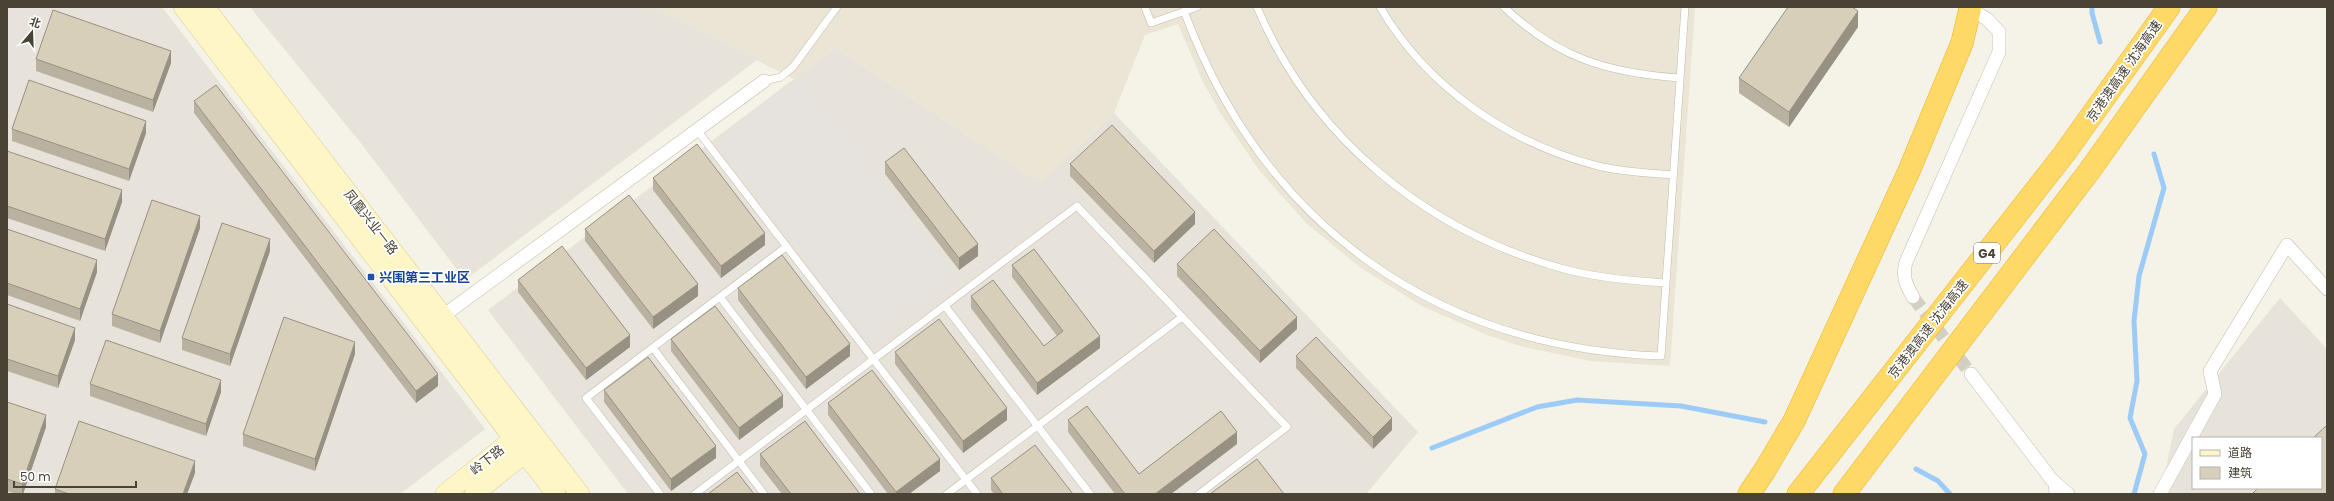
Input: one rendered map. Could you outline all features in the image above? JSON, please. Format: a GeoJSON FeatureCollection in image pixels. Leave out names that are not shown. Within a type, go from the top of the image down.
{"type":"FeatureCollection","features":[{"type":"Feature","properties":{"kind":"highway","name":"京港澳高速 沈海高速"},"geometry":{"type":"LineString","coordinates":[[1798,494],[2064,154],[2169,7]]}},
{"type":"Feature","properties":{"kind":"highway","name":"G4"},"geometry":{"type":"LineString","coordinates":[[1844,494],[2090,170],[2206,7]]}},
{"type":"Feature","properties":{"kind":"highway"},"geometry":{"type":"LineString","coordinates":[[1748,494],[1765,470],[1794,421],[1909,171],[1962,43],[1969,8]]}},
{"type":"Feature","properties":{"kind":"street","name":"凤凰兴业一路"},"geometry":{"type":"LineString","coordinates":[[183,7],[556,494]]}},
{"type":"Feature","properties":{"kind":"street","name":"凤凰兴业一路"},"geometry":{"type":"LineString","coordinates":[[205,7],[580,494]]}},
{"type":"Feature","properties":{"kind":"street"},"geometry":{"type":"LineString","coordinates":[[1913,297],[1906,284],[1903,273],[1906,262],[1999,52],[1999,32],[1987,19],[1969,8]]}},
{"type":"Feature","properties":{"kind":"street"},"geometry":{"type":"LineString","coordinates":[[428,327],[764,81]]}},
{"type":"Feature","properties":{"kind":"street"},"geometry":{"type":"LineString","coordinates":[[2160,494],[2215,394],[2210,371],[2287,245],[2327,288]]}},
{"type":"Feature","properties":{"kind":"street"},"geometry":{"type":"LineString","coordinates":[[1971,374],[2052,480],[2068,494]]}},
{"type":"Feature","properties":{"kind":"street","name":"岭下路"},"geometry":{"type":"LineString","coordinates":[[445,494],[519,446],[534,434]]}},
{"type":"Feature","properties":{"kind":"street","name":"岭下路"},"geometry":{"type":"LineString","coordinates":[[474,494],[519,446]]}},
{"type":"Feature","properties":{"kind":"lane"},"geometry":{"type":"LineString","coordinates":[[764,81],[781,76],[793,67],[837,7]]}},
{"type":"Feature","properties":{"kind":"lane"},"geometry":{"type":"LineString","coordinates":[[1145,7],[1151,23],[1197,7]]}},
{"type":"Feature","properties":{"kind":"lane"},"geometry":{"type":"LineString","coordinates":[[1257,7],[1277,49],[1315,106],[1360,156],[1412,199],[1470,234],[1533,260],[1598,276],[1666,283]]}},
{"type":"Feature","properties":{"kind":"lane"},"geometry":{"type":"LineString","coordinates":[[1380,7],[1410,51],[1436,78],[1464,102],[1495,124],[1535,144],[1592,164],[1636,172],[1674,175]]}},
{"type":"Feature","properties":{"kind":"lane"},"geometry":{"type":"LineString","coordinates":[[1504,7],[1522,24],[1557,47],[1596,65],[1638,75],[1680,78]]}},
{"type":"Feature","properties":{"kind":"lane"},"geometry":{"type":"LineString","coordinates":[[1184,11],[1210,76],[1246,136],[1280,180],[1313,216],[1339,239],[1396,280],[1426,297],[1457,312],[1523,336],[1591,351],[1661,356],[1685,7]]}},
{"type":"Feature","properties":{"kind":"lane"},"geometry":{"type":"LineString","coordinates":[[697,130],[977,494]]}},
{"type":"Feature","properties":{"kind":"lane"},"geometry":{"type":"LineString","coordinates":[[696,494],[1077,206],[1287,427],[1199,494]]}},
{"type":"Feature","properties":{"kind":"lane"},"geometry":{"type":"LineString","coordinates":[[660,494],[586,398],[786,247]]}},
{"type":"Feature","properties":{"kind":"lane"},"geometry":{"type":"LineString","coordinates":[[720,296],[871,494]]}},
{"type":"Feature","properties":{"kind":"lane"},"geometry":{"type":"LineString","coordinates":[[945,306],[1090,494]]}},
{"type":"Feature","properties":{"kind":"lane"},"geometry":{"type":"LineString","coordinates":[[947,494],[1182,316]]}},
{"type":"Feature","properties":{"kind":"lane"},"geometry":{"type":"LineString","coordinates":[[653,348],[764,494]]}},
{"type":"Feature","properties":{"kind":"lane"},"geometry":{"type":"LineString","coordinates":[[2052,480],[2053,494]]}},
{"type":"Feature","properties":{"kind":"shaded area"},"geometry":{"type":"Polygon","coordinates":[[[7,7],[162,7],[485,429],[400,494],[7,494],[7,7]]]}},
{"type":"Feature","properties":{"kind":"shaded area"},"geometry":{"type":"Polygon","coordinates":[[[250,7],[650,7],[757,60],[465,280],[360,142],[250,7]]]}},
{"type":"Feature","properties":{"kind":"shaded area"},"geometry":{"type":"Polygon","coordinates":[[[650,7],[1695,7],[1670,366],[1590,361],[1520,346],[1487,335],[1422,306],[1361,268],[1306,223],[1259,170],[1219,111],[1202,80],[1178,24],[1145,35],[1114,113],[1040,183],[835,48],[794,79],[650,7]]]}},
{"type":"Feature","properties":{"kind":"shaded area"},"geometry":{"type":"Polygon","coordinates":[[[835,48],[1040,183],[1114,113],[1418,432],[1366,494],[628,494],[488,310],[835,48]]]}},
{"type":"Feature","properties":{"kind":"shaded area"},"geometry":{"type":"Polygon","coordinates":[[[801,79],[951,274],[866,339],[717,143],[801,79]]]}},
{"type":"Feature","properties":{"kind":"shaded area"},"geometry":{"type":"Polygon","coordinates":[[[2280,298],[2327,349],[2327,494],[2161,494],[2174,429],[2280,298]]]}},
{"type":"Feature","properties":{"kind":"building"},"geometry":{"type":"Polygon","coordinates":[[[1788,7],[1852,7],[1858,11],[1789,112],[1739,78],[1788,7]]]}},
{"type":"Feature","properties":{"kind":"building"},"geometry":{"type":"Polygon","coordinates":[[[53,10],[171,51],[153,100],[36,59],[53,10]]]}},
{"type":"Feature","properties":{"kind":"building"},"geometry":{"type":"Polygon","coordinates":[[[29,80],[146,121],[129,169],[12,129],[29,80]]]}},
{"type":"Feature","properties":{"kind":"building"},"geometry":{"type":"Polygon","coordinates":[[[216,85],[438,374],[416,391],[194,101],[216,85]]]}},
{"type":"Feature","properties":{"kind":"building"},"geometry":{"type":"Polygon","coordinates":[[[1112,125],[1195,212],[1154,251],[1070,164],[1112,125]]]}},
{"type":"Feature","properties":{"kind":"building"},"geometry":{"type":"Polygon","coordinates":[[[697,144],[765,233],[721,266],[653,178],[697,144]]]}},
{"type":"Feature","properties":{"kind":"building"},"geometry":{"type":"Polygon","coordinates":[[[904,148],[978,244],[959,258],[885,162],[904,148]]]}},
{"type":"Feature","properties":{"kind":"building"},"geometry":{"type":"Polygon","coordinates":[[[7,151],[122,190],[105,239],[7,206],[7,151]]]}},
{"type":"Feature","properties":{"kind":"building"},"geometry":{"type":"Polygon","coordinates":[[[629,195],[698,284],[653,317],[585,229],[629,195]]]}},
{"type":"Feature","properties":{"kind":"building"},"geometry":{"type":"Polygon","coordinates":[[[152,200],[200,216],[160,331],[112,314],[152,200]]]}},
{"type":"Feature","properties":{"kind":"building"},"geometry":{"type":"Polygon","coordinates":[[[222,223],[270,239],[230,354],[182,338],[222,223]]]}},
{"type":"Feature","properties":{"kind":"building"},"geometry":{"type":"Polygon","coordinates":[[[7,229],[97,260],[80,309],[7,283],[7,229]]]}},
{"type":"Feature","properties":{"kind":"building"},"geometry":{"type":"Polygon","coordinates":[[[1214,229],[1297,317],[1260,351],[1177,264],[1214,229]]]}},
{"type":"Feature","properties":{"kind":"building"},"geometry":{"type":"Polygon","coordinates":[[[562,246],[630,335],[586,368],[518,280],[562,246]]]}},
{"type":"Feature","properties":{"kind":"building"},"geometry":{"type":"Polygon","coordinates":[[[1034,249],[1100,336],[1037,383],[971,296],[993,280],[1044,346],[1063,331],[1012,265],[1034,249]]]}},
{"type":"Feature","properties":{"kind":"building"},"geometry":{"type":"Polygon","coordinates":[[[782,255],[850,344],[806,377],[738,288],[782,255]]]}},
{"type":"Feature","properties":{"kind":"building"},"geometry":{"type":"Polygon","coordinates":[[[7,304],[75,328],[58,376],[7,359],[7,304]]]}},
{"type":"Feature","properties":{"kind":"building"},"geometry":{"type":"Polygon","coordinates":[[[715,306],[783,395],[739,428],[671,339],[715,306]]]}},
{"type":"Feature","properties":{"kind":"building"},"geometry":{"type":"Polygon","coordinates":[[[284,317],[355,342],[315,459],[243,434],[284,317]]]}},
{"type":"Feature","properties":{"kind":"building"},"geometry":{"type":"Polygon","coordinates":[[[939,319],[1007,408],[963,441],[895,352],[939,319]]]}},
{"type":"Feature","properties":{"kind":"building"},"geometry":{"type":"Polygon","coordinates":[[[1316,337],[1392,418],[1373,437],[1296,356],[1316,337]]]}},
{"type":"Feature","properties":{"kind":"building"},"geometry":{"type":"Polygon","coordinates":[[[106,340],[221,380],[206,424],[90,384],[106,340]]]}},
{"type":"Feature","properties":{"kind":"building"},"geometry":{"type":"Polygon","coordinates":[[[648,357],[716,446],[671,479],[604,390],[648,357]]]}},
{"type":"Feature","properties":{"kind":"building"},"geometry":{"type":"Polygon","coordinates":[[[872,370],[940,459],[896,492],[828,403],[872,370]]]}},
{"type":"Feature","properties":{"kind":"building"},"geometry":{"type":"Polygon","coordinates":[[[7,402],[46,415],[22,484],[7,479],[7,402]]]}},
{"type":"Feature","properties":{"kind":"building"},"geometry":{"type":"Polygon","coordinates":[[[1087,406],[1139,474],[1221,411],[1237,432],[1155,494],[1125,494],[1068,420],[1087,406]]]}},
{"type":"Feature","properties":{"kind":"building"},"geometry":{"type":"Polygon","coordinates":[[[79,421],[195,461],[183,494],[69,494],[55,489],[79,421]]]}},
{"type":"Feature","properties":{"kind":"building"},"geometry":{"type":"Polygon","coordinates":[[[805,421],[860,494],[791,494],[760,454],[805,421]]]}},
{"type":"Feature","properties":{"kind":"building"},"geometry":{"type":"Polygon","coordinates":[[[2327,425],[2327,494],[2252,494],[2257,489],[2322,489],[2322,437],[2314,437],[2327,425]]]}},
{"type":"Feature","properties":{"kind":"building"},"geometry":{"type":"Polygon","coordinates":[[[1035,445],[1073,494],[1003,494],[991,478],[1035,445]]]}},
{"type":"Feature","properties":{"kind":"building"},"geometry":{"type":"Polygon","coordinates":[[[1257,459],[1284,494],[1210,494],[1257,459]]]}},
{"type":"Feature","properties":{"kind":"building"},"geometry":{"type":"Polygon","coordinates":[[[737,472],[754,494],[708,494],[737,472]]]}},
{"type":"Feature","properties":{"kind":"waterway"},"geometry":{"type":"LineString","coordinates":[[2092,7],[2092,13],[2100,42]]}},
{"type":"Feature","properties":{"kind":"waterway"},"geometry":{"type":"LineString","coordinates":[[2134,494],[2145,454],[2130,418],[2137,381],[2134,321],[2139,276],[2164,188],[2154,154]]}},
{"type":"Feature","properties":{"kind":"waterway"},"geometry":{"type":"LineString","coordinates":[[1432,448],[1537,407],[1577,400],[1681,406],[1765,422]]}},
{"type":"Feature","properties":{"kind":"waterway"},"geometry":{"type":"LineString","coordinates":[[1916,469],[1938,481],[1950,494]]}},
{"type":"Feature","properties":{"kind":"tunnel"},"geometry":{"type":"LineString","coordinates":[[1913,297],[1971,374]]}},
{"type":"Feature","properties":{"kind":"place","name":"兴围第三工业区"},"geometry":{"type":"Point","coordinates":[371,277]}}]}
